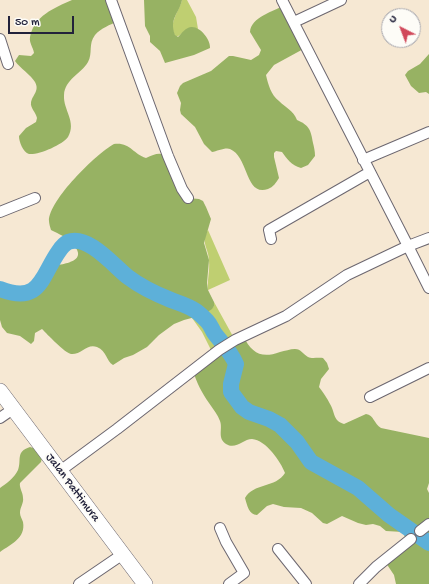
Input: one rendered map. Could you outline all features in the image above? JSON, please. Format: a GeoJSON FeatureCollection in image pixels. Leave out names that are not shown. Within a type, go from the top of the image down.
{"type":"FeatureCollection","features":[{"type":"Feature","properties":{"kind":"main road","name":"Jalan Pattimura"},"geometry":{"type":"LineString","coordinates":[[0,391],[145,584]]}},
{"type":"Feature","properties":{"kind":"street"},"geometry":{"type":"LineString","coordinates":[[111,0],[168,156],[182,189],[188,198]]}},
{"type":"Feature","properties":{"kind":"street"},"geometry":{"type":"LineString","coordinates":[[282,0],[429,288]]}},
{"type":"Feature","properties":{"kind":"street"},"geometry":{"type":"LineString","coordinates":[[294,22],[341,0]]}},
{"type":"Feature","properties":{"kind":"street"},"geometry":{"type":"LineString","coordinates":[[0,39],[8,64]]}},
{"type":"Feature","properties":{"kind":"street"},"geometry":{"type":"LineString","coordinates":[[364,160],[429,132]]}},
{"type":"Feature","properties":{"kind":"street"},"geometry":{"type":"LineString","coordinates":[[271,239],[269,230],[370,172]]}},
{"type":"Feature","properties":{"kind":"street"},"geometry":{"type":"LineString","coordinates":[[0,212],[35,198]]}},
{"type":"Feature","properties":{"kind":"street"},"geometry":{"type":"LineString","coordinates":[[60,471],[219,350],[235,340],[286,316],[348,275],[408,246],[429,238]]}},
{"type":"Feature","properties":{"kind":"street"},"geometry":{"type":"LineString","coordinates":[[370,397],[429,368]]}},
{"type":"Feature","properties":{"kind":"street"},"geometry":{"type":"LineString","coordinates":[[0,418],[13,409]]}},
{"type":"Feature","properties":{"kind":"street"},"geometry":{"type":"LineString","coordinates":[[420,531],[429,524]]}},
{"type":"Feature","properties":{"kind":"street"},"geometry":{"type":"LineString","coordinates":[[220,528],[226,542],[244,573],[229,584]]}},
{"type":"Feature","properties":{"kind":"street"},"geometry":{"type":"LineString","coordinates":[[359,584],[376,567],[411,539]]}},
{"type":"Feature","properties":{"kind":"street"},"geometry":{"type":"LineString","coordinates":[[278,549],[304,584]]}},
{"type":"Feature","properties":{"kind":"street"},"geometry":{"type":"LineString","coordinates":[[79,584],[122,554]]}},
{"type":"Feature","properties":{"kind":"green space"},"geometry":{"type":"Polygon","coordinates":[[[72,0],[111,0],[118,21],[95,35],[88,62],[70,81],[65,89],[64,100],[71,126],[68,137],[50,149],[29,154],[22,146],[19,136],[26,128],[36,122],[36,114],[31,105],[37,88],[31,77],[15,61],[19,55],[31,56],[34,53],[30,37],[32,30],[40,18],[72,0]]]}},
{"type":"Feature","properties":{"kind":"green space"},"geometry":{"type":"Polygon","coordinates":[[[144,0],[182,0],[173,24],[175,35],[178,37],[187,28],[194,27],[204,34],[209,41],[210,48],[194,55],[165,63],[160,51],[150,42],[150,36],[145,26],[144,0]]]}},
{"type":"Feature","properties":{"kind":"green space"},"geometry":{"type":"Polygon","coordinates":[[[182,0],[187,0],[196,17],[198,29],[190,28],[176,37],[173,23],[182,0]]]}},
{"type":"Feature","properties":{"kind":"green space"},"geometry":{"type":"Polygon","coordinates":[[[285,5],[307,47],[274,65],[266,75],[269,86],[276,99],[291,111],[297,120],[309,128],[315,156],[308,165],[301,168],[292,163],[282,152],[276,151],[274,153],[274,157],[279,178],[276,183],[268,189],[261,190],[255,187],[251,182],[241,160],[236,153],[230,149],[212,152],[204,144],[195,127],[181,114],[181,103],[177,93],[183,83],[211,71],[229,56],[251,60],[259,55],[261,50],[250,32],[251,27],[259,18],[285,5]]]}},
{"type":"Feature","properties":{"kind":"green space"},"geometry":{"type":"Polygon","coordinates":[[[429,54],[429,94],[426,92],[419,93],[411,86],[405,75],[408,71],[420,64],[429,54]]]}},
{"type":"Feature","properties":{"kind":"green space"},"geometry":{"type":"Polygon","coordinates":[[[114,144],[128,146],[146,158],[157,154],[168,156],[188,198],[203,201],[211,219],[204,243],[209,260],[207,283],[208,290],[214,302],[214,306],[203,315],[174,324],[159,335],[147,347],[113,365],[105,353],[97,347],[93,346],[75,354],[68,353],[42,329],[35,333],[34,341],[31,344],[20,336],[7,333],[2,327],[0,320],[0,289],[18,293],[31,291],[41,281],[50,266],[71,262],[78,256],[78,251],[74,246],[61,235],[51,230],[49,221],[51,212],[65,190],[75,178],[96,157],[114,144]]]}},
{"type":"Feature","properties":{"kind":"green space"},"geometry":{"type":"Polygon","coordinates":[[[208,230],[230,280],[208,290],[209,256],[205,238],[208,230]]]}},
{"type":"Feature","properties":{"kind":"green space"},"geometry":{"type":"Polygon","coordinates":[[[214,302],[235,340],[213,354],[202,332],[192,318],[203,315],[214,306],[214,302]]]}},
{"type":"Feature","properties":{"kind":"green space"},"geometry":{"type":"Polygon","coordinates":[[[243,336],[250,347],[258,353],[267,355],[297,349],[310,358],[323,358],[329,369],[321,379],[319,387],[340,423],[344,424],[366,414],[371,416],[381,428],[429,438],[429,483],[427,489],[429,493],[429,584],[396,584],[394,575],[384,560],[407,542],[403,532],[386,531],[380,526],[358,523],[342,516],[327,524],[323,523],[312,513],[301,508],[284,507],[273,504],[267,506],[257,515],[254,515],[250,511],[245,498],[249,493],[259,487],[276,481],[285,473],[280,463],[268,447],[257,440],[249,439],[233,446],[223,442],[221,436],[221,424],[217,414],[206,399],[193,370],[243,336]]]}},
{"type":"Feature","properties":{"kind":"green space"},"geometry":{"type":"Polygon","coordinates":[[[30,447],[36,449],[42,458],[41,462],[20,483],[23,500],[20,513],[23,522],[22,532],[17,540],[0,552],[0,488],[15,475],[18,470],[22,451],[30,447]]]}},
{"type":"Feature","properties":{"kind":"waterway"},"geometry":{"type":"LineString","coordinates":[[0,289],[14,293],[32,291],[43,278],[53,260],[65,244],[76,241],[92,247],[138,284],[190,308],[197,312],[210,324],[215,334],[236,364],[231,384],[231,392],[242,407],[249,412],[269,419],[280,425],[297,442],[311,462],[358,488],[389,515],[429,543]]}}]}
